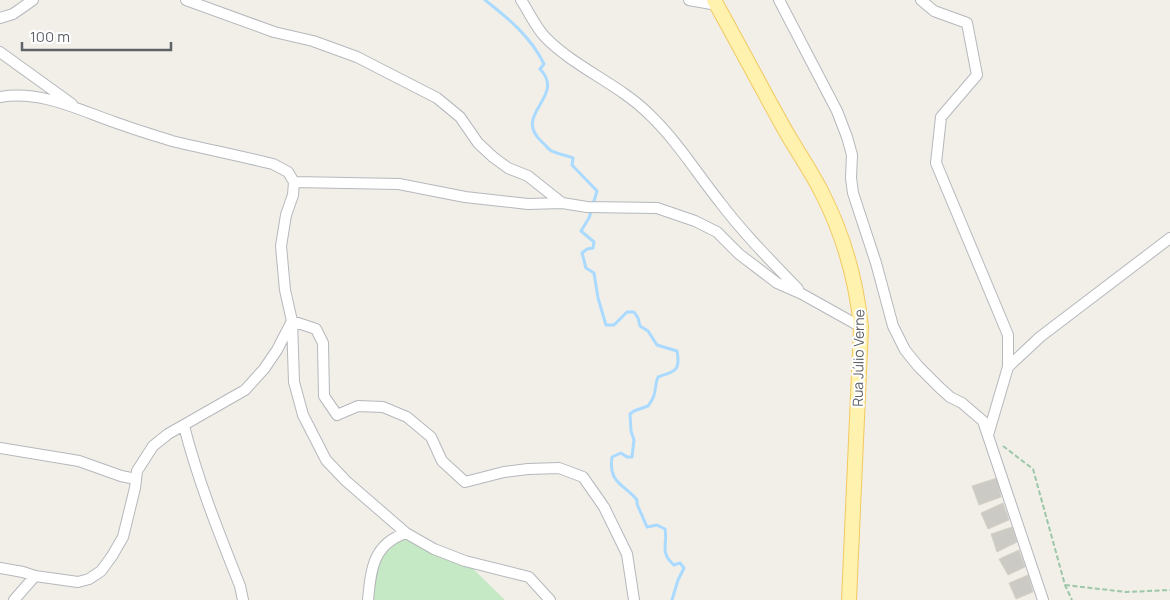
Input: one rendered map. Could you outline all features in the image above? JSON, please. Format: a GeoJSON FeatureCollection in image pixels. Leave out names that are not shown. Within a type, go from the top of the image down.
{"type":"FeatureCollection","features":[{"type":"Feature","properties":{"kind":"main road","name":"Rua Júlio Verne"},"geometry":{"type":"LineString","coordinates":[[715,3],[785,130],[822,192],[840,232],[851,264],[858,297],[861,327],[848,600]]}},
{"type":"Feature","properties":{"kind":"street"},"geometry":{"type":"LineString","coordinates":[[0,18],[13,14],[33,0]]}},
{"type":"Feature","properties":{"kind":"street"},"geometry":{"type":"LineString","coordinates":[[186,0],[274,32],[313,41],[357,56],[437,98],[460,117],[478,143],[494,157],[508,168],[528,176],[562,203]]}},
{"type":"Feature","properties":{"kind":"street"},"geometry":{"type":"LineString","coordinates":[[521,0],[545,37],[574,61],[610,84],[649,114],[682,150],[719,202],[762,253],[802,294]]}},
{"type":"Feature","properties":{"kind":"street"},"geometry":{"type":"LineString","coordinates":[[689,0],[715,3]]}},
{"type":"Feature","properties":{"kind":"street"},"geometry":{"type":"LineString","coordinates":[[779,0],[837,111],[847,137],[852,155],[851,178],[853,193],[876,263],[893,326],[905,350],[918,366],[950,397],[962,403],[983,421],[1043,600]]}},
{"type":"Feature","properties":{"kind":"street"},"geometry":{"type":"LineString","coordinates":[[921,0],[934,11],[967,23],[977,75],[940,117],[936,163],[1008,334],[1008,367],[988,436]]}},
{"type":"Feature","properties":{"kind":"street"},"geometry":{"type":"LineString","coordinates":[[0,52],[76,107]]}},
{"type":"Feature","properties":{"kind":"street"},"geometry":{"type":"LineString","coordinates":[[0,97],[15,94],[76,107],[114,122],[172,140],[273,164],[288,172],[294,182],[293,195],[286,215],[281,246],[292,321],[294,382],[303,415],[312,436],[326,460],[346,481],[406,533],[434,549],[466,561],[529,577],[550,600]]}},
{"type":"Feature","properties":{"kind":"street"},"geometry":{"type":"LineString","coordinates":[[294,182],[399,184],[465,197],[528,204],[562,203],[587,207],[657,208],[695,221],[717,232],[739,254],[777,283],[802,294],[861,327]]}},
{"type":"Feature","properties":{"kind":"street"},"geometry":{"type":"LineString","coordinates":[[1008,367],[1040,337],[1170,238]]}},
{"type":"Feature","properties":{"kind":"street"},"geometry":{"type":"LineString","coordinates":[[0,568],[35,576],[78,582],[89,579],[101,571],[123,537],[137,471],[153,446],[168,434],[245,390],[278,350],[292,321]]}},
{"type":"Feature","properties":{"kind":"street"},"geometry":{"type":"LineString","coordinates":[[292,321],[316,329],[324,343],[324,396],[337,414],[358,406],[383,407],[407,417],[431,437],[442,461],[465,482],[528,468],[559,468],[583,477],[604,506],[627,554],[634,600]]}},
{"type":"Feature","properties":{"kind":"street"},"geometry":{"type":"LineString","coordinates":[[184,426],[195,469],[240,586],[243,600]]}},
{"type":"Feature","properties":{"kind":"street"},"geometry":{"type":"LineString","coordinates":[[0,448],[79,461],[121,476],[136,479]]}},
{"type":"Feature","properties":{"kind":"street"},"geometry":{"type":"LineString","coordinates":[[368,600],[370,576],[379,551],[395,537],[406,533]]}},
{"type":"Feature","properties":{"kind":"street"},"geometry":{"type":"LineString","coordinates":[[14,600],[35,576]]}},
{"type":"Feature","properties":{"kind":"path"},"geometry":{"type":"LineString","coordinates":[[1003,446],[1033,468],[1065,585],[1072,600]]}},
{"type":"Feature","properties":{"kind":"path"},"geometry":{"type":"LineString","coordinates":[[1065,585],[1126,592],[1170,590]]}},
{"type":"Feature","properties":{"kind":"green space"},"geometry":{"type":"Polygon","coordinates":[[[406,533],[465,561],[505,600],[368,600],[379,551],[406,533]]]}},
{"type":"Feature","properties":{"kind":"building"},"geometry":{"type":"Polygon","coordinates":[[[997,478],[1001,497],[979,505],[972,486],[997,478]]]}},
{"type":"Feature","properties":{"kind":"building"},"geometry":{"type":"Polygon","coordinates":[[[1003,503],[1009,520],[988,529],[981,513],[1003,503]]]}},
{"type":"Feature","properties":{"kind":"building"},"geometry":{"type":"Polygon","coordinates":[[[1012,527],[1017,542],[997,552],[991,534],[1012,527]]]}},
{"type":"Feature","properties":{"kind":"building"},"geometry":{"type":"Polygon","coordinates":[[[1019,550],[1025,567],[1008,575],[999,559],[1019,550]]]}},
{"type":"Feature","properties":{"kind":"building"},"geometry":{"type":"Polygon","coordinates":[[[1028,575],[1033,592],[1016,599],[1009,583],[1028,575]]]}},
{"type":"Feature","properties":{"kind":"waterway"},"geometry":{"type":"LineString","coordinates":[[485,0],[526,37],[544,64],[540,69],[547,79],[547,88],[532,123],[534,132],[550,150],[573,158],[572,165],[597,191],[589,218],[581,231],[594,242],[593,248],[587,249],[582,253],[586,268],[594,273],[598,298],[606,325],[614,325],[627,312],[634,312],[640,326],[648,331],[657,345],[677,351],[678,363],[675,370],[658,377],[654,395],[648,406],[630,414],[631,431],[634,440],[632,457],[627,457],[621,453],[612,457],[611,466],[618,482],[637,500],[647,527],[657,525],[665,529],[665,552],[669,560],[674,565],[680,563],[684,568],[672,600]]}}]}
